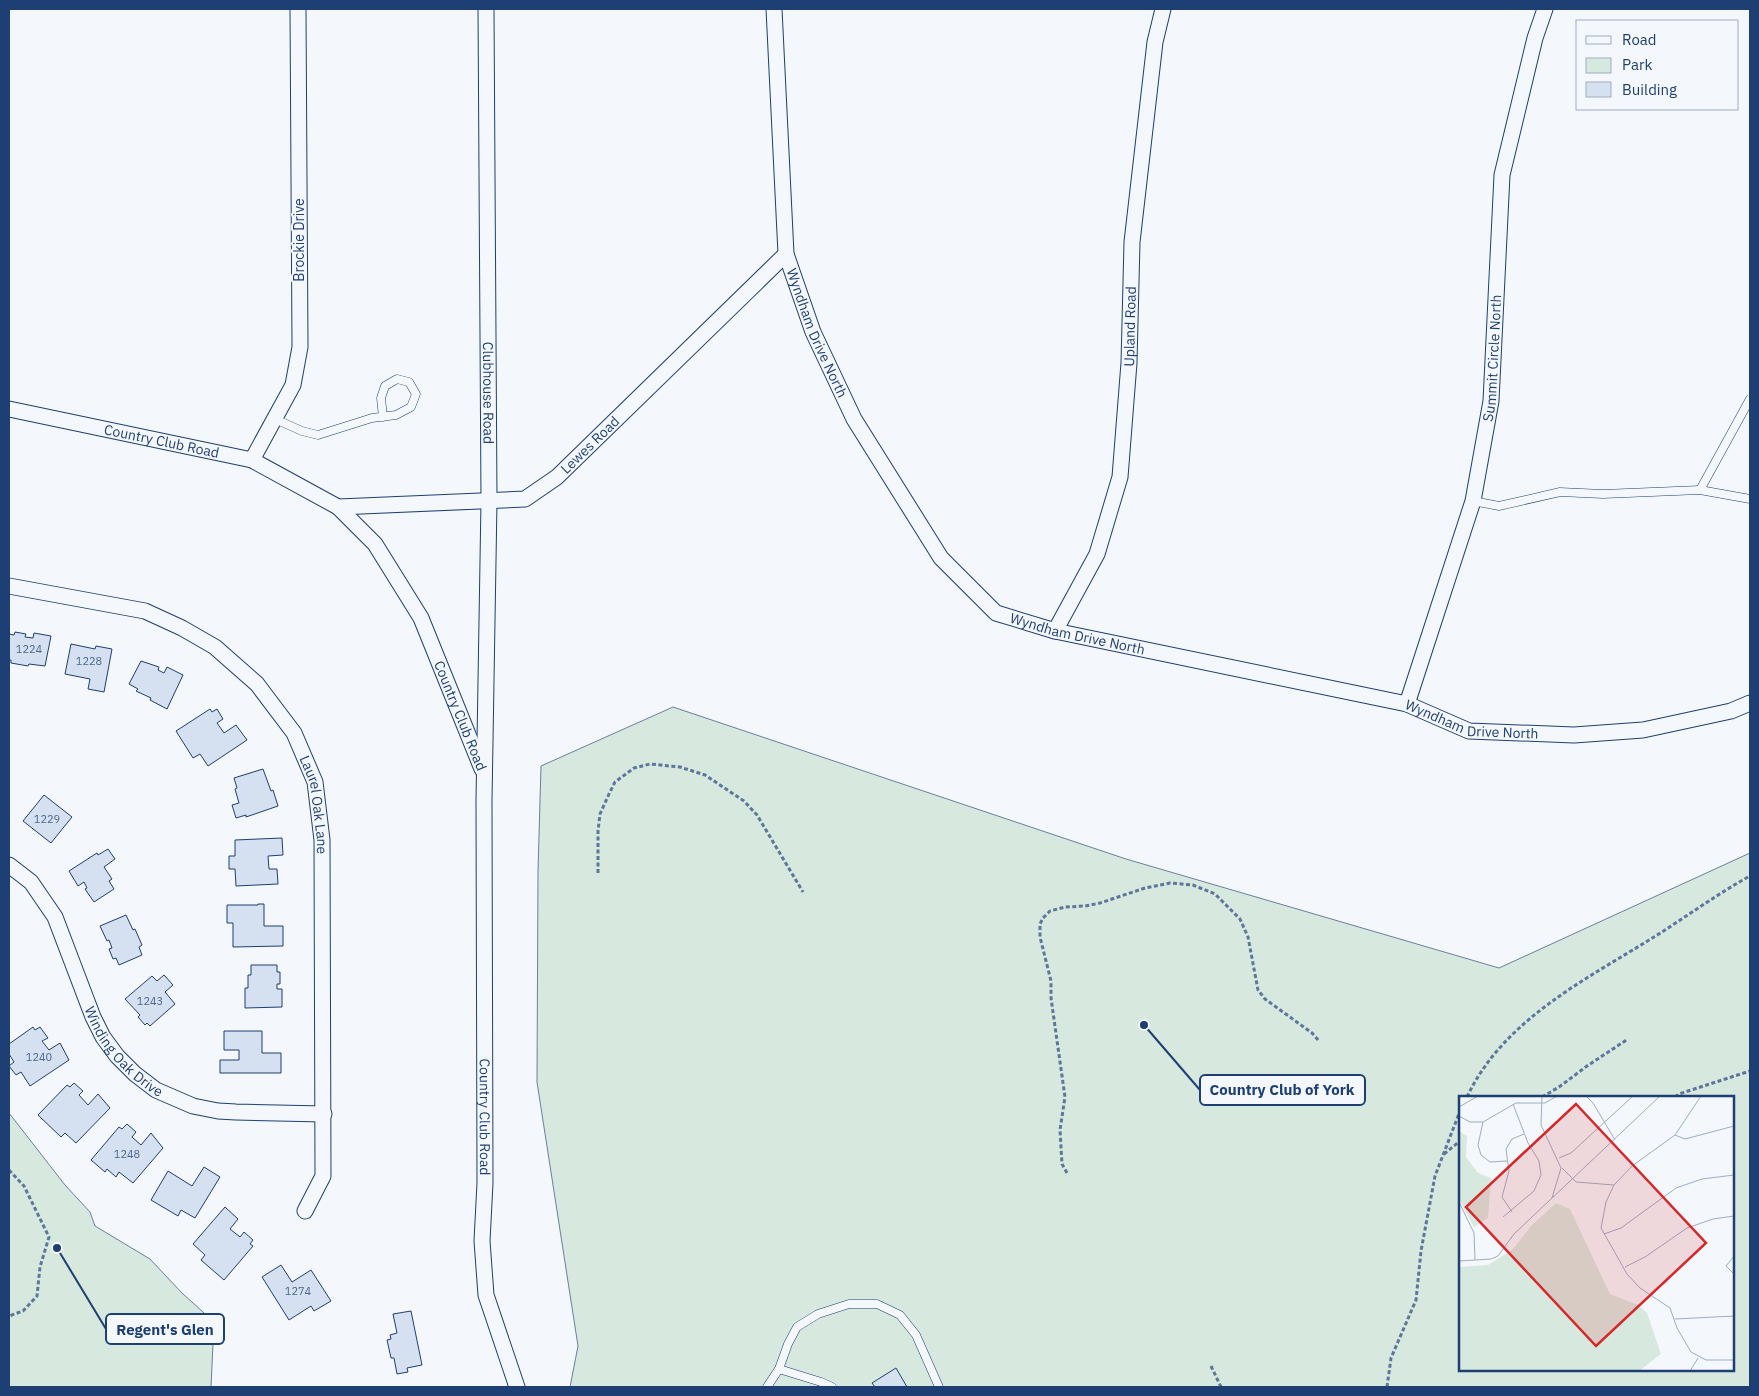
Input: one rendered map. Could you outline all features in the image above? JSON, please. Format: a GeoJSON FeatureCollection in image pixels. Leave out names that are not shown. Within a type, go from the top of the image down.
{"type":"FeatureCollection","features":[{"type":"Feature","properties":{"kind":"street","name":"Brockie Drive"},"geometry":{"type":"LineString","coordinates":[[252,460],[293,385],[300,347],[298,9]]}},
{"type":"Feature","properties":{"kind":"street","name":"Clubhouse Road"},"geometry":{"type":"LineString","coordinates":[[484,776],[490,501],[486,9]]}},
{"type":"Feature","properties":{"kind":"street","name":"Wyndham Drive North"},"geometry":{"type":"LineString","coordinates":[[774,9],[786,254],[813,332],[854,419],[941,558],[996,614],[1055,631],[1407,704],[1469,731],[1574,735],[1643,730],[1731,711],[1750,703]]}},
{"type":"Feature","properties":{"kind":"street","name":"Upland Road"},"geometry":{"type":"LineString","coordinates":[[1055,631],[1097,554],[1120,476],[1129,363],[1132,242],[1154,42],[1163,9]]}},
{"type":"Feature","properties":{"kind":"street","name":"Summit Circle North"},"geometry":{"type":"LineString","coordinates":[[1407,704],[1473,501],[1491,402],[1502,175],[1535,38],[1546,9]]}},
{"type":"Feature","properties":{"kind":"street","name":"Lewes Road"},"geometry":{"type":"LineString","coordinates":[[338,507],[525,499],[557,477],[786,254]]}},
{"type":"Feature","properties":{"kind":"street","name":"Country Club Road"},"geometry":{"type":"LineString","coordinates":[[9,409],[252,460],[338,507],[375,544],[421,618],[484,776],[485,1183],[482,1241],[486,1295],[517,1387]]}},
{"type":"Feature","properties":{"kind":"street","name":"Laurel Oak Lane"},"geometry":{"type":"LineString","coordinates":[[9,586],[145,611],[182,628],[215,647],[257,684],[294,733],[315,782],[322,840],[323,1176],[305,1211]]}},
{"type":"Feature","properties":{"kind":"street","name":"Winding Oak Drive"},"geometry":{"type":"LineString","coordinates":[[9,865],[31,882],[55,917],[93,1017],[103,1037],[117,1056],[135,1074],[156,1090],[193,1106],[218,1111],[324,1114]]}},
{"type":"Feature","properties":{"kind":"lane"},"geometry":{"type":"LineString","coordinates":[[275,419],[302,431],[318,435],[383,416],[396,415],[411,407],[416,394],[409,382],[397,380],[385,386],[381,398],[383,416]]}},
{"type":"Feature","properties":{"kind":"lane"},"geometry":{"type":"LineString","coordinates":[[1700,490],[1750,399]]}},
{"type":"Feature","properties":{"kind":"lane"},"geometry":{"type":"LineString","coordinates":[[1473,501],[1499,506],[1560,492],[1603,494],[1700,490],[1750,499]]}},
{"type":"Feature","properties":{"kind":"lane"},"geometry":{"type":"LineString","coordinates":[[767,1387],[779,1370],[788,1344],[797,1327],[818,1314],[849,1304],[877,1304],[900,1315],[916,1336],[939,1387]]}},
{"type":"Feature","properties":{"kind":"lane"},"geometry":{"type":"LineString","coordinates":[[779,1370],[832,1387]]}},
{"type":"Feature","properties":{"kind":"path"},"geometry":{"type":"LineString","coordinates":[[598,873],[600,814],[609,794],[615,782],[634,768],[650,764],[680,768],[705,775],[744,800],[757,816],[803,892]]}},
{"type":"Feature","properties":{"kind":"path"},"geometry":{"type":"LineString","coordinates":[[1467,1096],[1493,1055],[1516,1030],[1560,996],[1750,876]]}},
{"type":"Feature","properties":{"kind":"path"},"geometry":{"type":"LineString","coordinates":[[1067,1173],[1062,1164],[1060,1130],[1065,1097],[1050,998],[1051,981],[1040,937],[1040,924],[1050,911],[1065,907],[1092,905],[1145,888],[1170,883],[1193,885],[1215,894],[1240,919],[1248,937],[1258,990],[1265,999],[1312,1033],[1319,1041]]}},
{"type":"Feature","properties":{"kind":"path"},"geometry":{"type":"LineString","coordinates":[[1544,1096],[1559,1088],[1587,1066],[1628,1039]]}},
{"type":"Feature","properties":{"kind":"path"},"geometry":{"type":"LineString","coordinates":[[1676,1096],[1750,1071]]}},
{"type":"Feature","properties":{"kind":"path"},"geometry":{"type":"LineString","coordinates":[[1387,1387],[1391,1358],[1416,1300],[1421,1251],[1435,1176],[1459,1113]]}},
{"type":"Feature","properties":{"kind":"path"},"geometry":{"type":"LineString","coordinates":[[1443,1154],[1459,1142]]}},
{"type":"Feature","properties":{"kind":"path"},"geometry":{"type":"LineString","coordinates":[[9,1170],[24,1186],[49,1238],[40,1267],[37,1296],[23,1311],[9,1316]]}},
{"type":"Feature","properties":{"kind":"path"},"geometry":{"type":"LineString","coordinates":[[1211,1366],[1220,1387]]}},
{"type":"Feature","properties":{"kind":"green space"},"geometry":{"type":"Polygon","coordinates":[[[673,707],[1126,859],[1499,968],[1750,853],[1750,1387],[570,1387],[578,1346],[537,1082],[538,871],[541,766],[673,707]]]}},
{"type":"Feature","properties":{"kind":"green space"},"geometry":{"type":"Polygon","coordinates":[[[9,1113],[65,1185],[90,1212],[95,1226],[150,1259],[182,1293],[214,1322],[211,1387],[9,1387],[9,1113]]]}},
{"type":"Feature","properties":{"kind":"building"},"geometry":{"type":"Polygon","coordinates":[[[15,632],[26,634],[25,637],[33,638],[34,633],[51,636],[45,666],[11,663],[11,660],[9,660],[9,634],[14,635],[15,632]]]}},
{"type":"Feature","properties":{"kind":"building"},"geometry":{"type":"Polygon","coordinates":[[[71,644],[95,649],[96,646],[112,649],[104,692],[88,689],[90,679],[65,674],[71,644]]]}},
{"type":"Feature","properties":{"kind":"building"},"geometry":{"type":"Polygon","coordinates":[[[141,661],[159,667],[158,670],[164,673],[167,667],[183,675],[167,709],[136,691],[138,689],[129,684],[141,661]]]}},
{"type":"Feature","properties":{"kind":"building"},"geometry":{"type":"Polygon","coordinates":[[[210,709],[212,712],[217,709],[223,719],[217,723],[224,733],[236,725],[247,740],[208,766],[200,754],[193,758],[176,731],[210,709]]]}},
{"type":"Feature","properties":{"kind":"building"},"geometry":{"type":"Polygon","coordinates":[[[263,769],[278,806],[246,817],[246,815],[236,818],[232,805],[239,803],[234,778],[263,769]]]}},
{"type":"Feature","properties":{"kind":"building"},"geometry":{"type":"Polygon","coordinates":[[[44,795],[72,817],[51,843],[23,821],[44,795]]]}},
{"type":"Feature","properties":{"kind":"building"},"geometry":{"type":"Polygon","coordinates":[[[282,838],[283,855],[268,856],[269,869],[277,869],[278,884],[236,886],[235,869],[229,869],[229,856],[235,856],[235,840],[282,838]]]}},
{"type":"Feature","properties":{"kind":"building"},"geometry":{"type":"Polygon","coordinates":[[[108,849],[115,859],[104,867],[112,879],[109,881],[114,889],[94,902],[85,889],[87,888],[84,882],[78,886],[69,871],[97,853],[98,855],[108,849]]]}},
{"type":"Feature","properties":{"kind":"building"},"geometry":{"type":"Polygon","coordinates":[[[264,904],[264,926],[283,926],[283,946],[233,947],[233,923],[227,923],[227,905],[264,904]]]}},
{"type":"Feature","properties":{"kind":"building"},"geometry":{"type":"Polygon","coordinates":[[[126,915],[142,945],[139,947],[142,955],[119,965],[116,958],[113,959],[109,949],[112,948],[109,940],[107,941],[100,926],[126,915]]]}},
{"type":"Feature","properties":{"kind":"building"},"geometry":{"type":"Polygon","coordinates":[[[251,965],[277,965],[277,972],[280,972],[280,984],[277,984],[277,989],[282,989],[282,1007],[245,1008],[245,988],[248,988],[248,975],[251,975],[251,965]]]}},
{"type":"Feature","properties":{"kind":"building"},"geometry":{"type":"Polygon","coordinates":[[[164,975],[173,985],[165,992],[175,1004],[150,1026],[147,1023],[145,1025],[138,1017],[140,1015],[125,999],[152,976],[157,981],[164,975]]]}},
{"type":"Feature","properties":{"kind":"building"},"geometry":{"type":"Polygon","coordinates":[[[33,1027],[35,1030],[40,1027],[48,1038],[42,1041],[49,1050],[60,1043],[69,1060],[30,1086],[21,1072],[16,1075],[9,1066],[14,1062],[9,1054],[9,1044],[33,1027]]]}},
{"type":"Feature","properties":{"kind":"building"},"geometry":{"type":"Polygon","coordinates":[[[224,1031],[262,1031],[262,1053],[281,1053],[281,1073],[220,1073],[220,1060],[239,1060],[239,1050],[224,1050],[224,1031]]]}},
{"type":"Feature","properties":{"kind":"building"},"geometry":{"type":"Polygon","coordinates":[[[74,1083],[83,1091],[79,1095],[88,1105],[98,1094],[110,1108],[76,1143],[65,1133],[61,1137],[38,1115],[67,1085],[70,1087],[74,1083]]]}},
{"type":"Feature","properties":{"kind":"building"},"geometry":{"type":"Polygon","coordinates":[[[127,1124],[136,1132],[132,1137],[141,1145],[151,1133],[163,1148],[133,1183],[119,1172],[116,1177],[107,1169],[105,1172],[91,1160],[119,1127],[122,1129],[127,1124]]]}},
{"type":"Feature","properties":{"kind":"building"},"geometry":{"type":"Polygon","coordinates":[[[204,1167],[220,1177],[195,1218],[181,1210],[178,1216],[151,1200],[168,1171],[192,1186],[204,1167]]]}},
{"type":"Feature","properties":{"kind":"building"},"geometry":{"type":"Polygon","coordinates":[[[225,1207],[238,1219],[230,1229],[240,1237],[244,1232],[253,1240],[250,1244],[253,1246],[224,1280],[201,1260],[205,1255],[193,1244],[225,1207]]]}},
{"type":"Feature","properties":{"kind":"building"},"geometry":{"type":"Polygon","coordinates":[[[281,1265],[292,1282],[311,1270],[331,1301],[314,1311],[311,1306],[289,1320],[262,1277],[281,1265]]]}},
{"type":"Feature","properties":{"kind":"building"},"geometry":{"type":"Polygon","coordinates":[[[411,1311],[422,1365],[407,1368],[408,1372],[397,1374],[394,1358],[391,1358],[387,1340],[391,1339],[390,1335],[397,1333],[393,1314],[411,1311]]]}},
{"type":"Feature","properties":{"kind":"building"},"geometry":{"type":"Polygon","coordinates":[[[896,1368],[907,1387],[875,1387],[872,1383],[896,1368]]]}},
{"type":"Feature","properties":{"kind":"place","name":"Country Club of York"},"geometry":{"type":"Point","coordinates":[1144,1025]}},
{"type":"Feature","properties":{"kind":"place","name":"Regent's Glen"},"geometry":{"type":"Point","coordinates":[57,1248]}}]}
